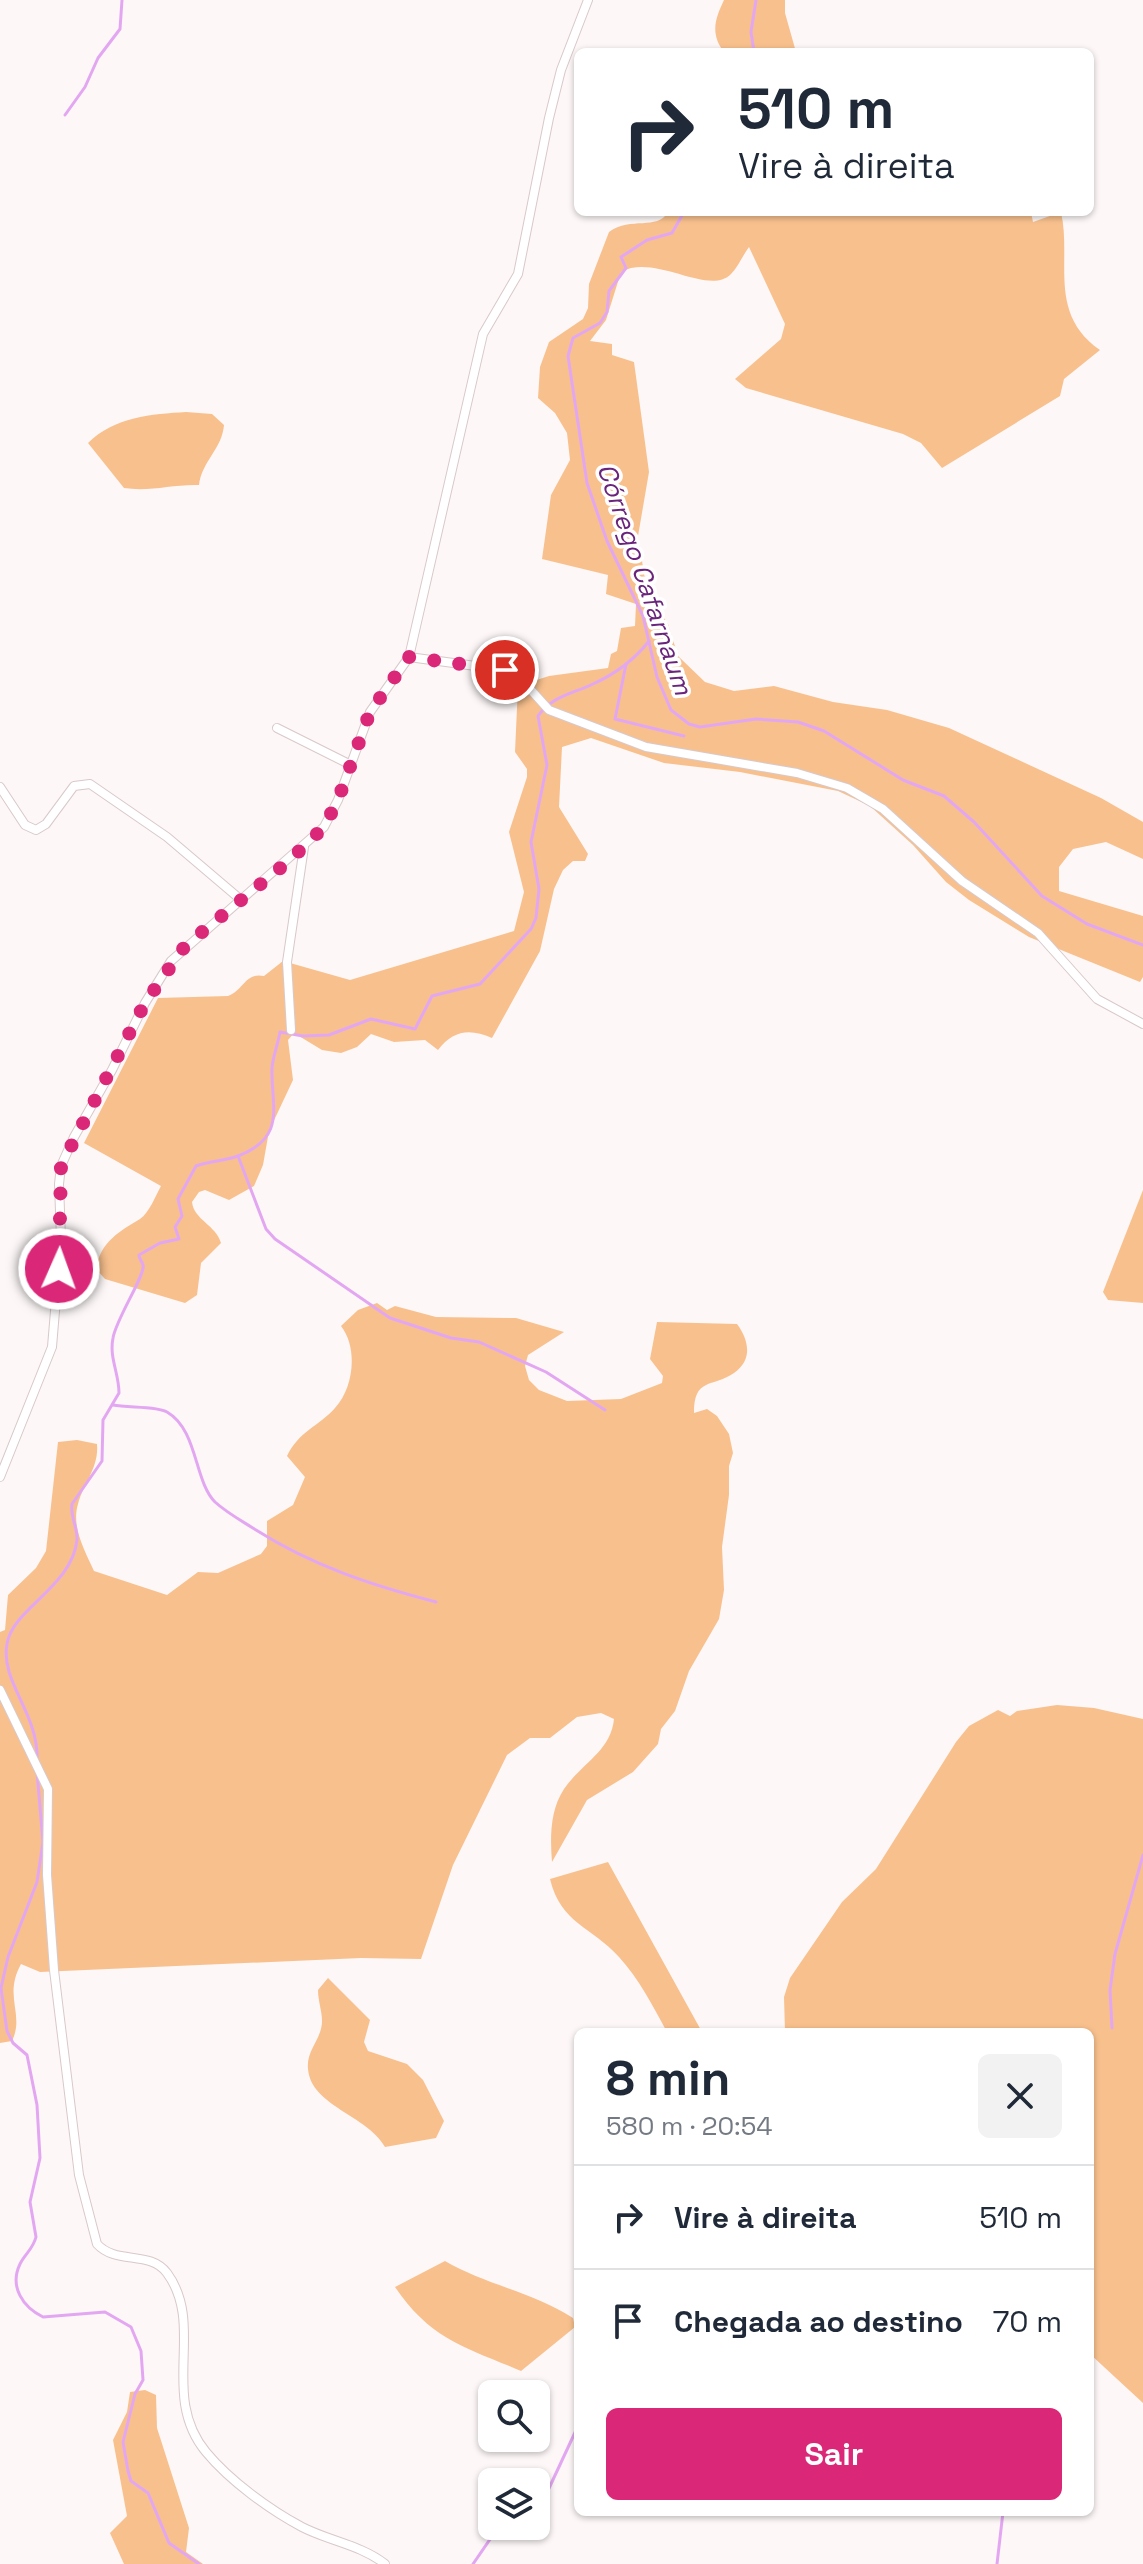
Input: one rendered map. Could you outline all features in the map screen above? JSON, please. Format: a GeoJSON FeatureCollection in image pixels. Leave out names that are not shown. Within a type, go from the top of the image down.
{"type":"FeatureCollection","features":[{"type":"Feature","properties":{"kind":"street"},"geometry":{"type":"LineString","coordinates":[[0,1477],[52,1347],[61,1239],[59,1184],[65,1153],[145,1003],[171,961],[304,846],[332,815],[349,764],[378,697],[409,657],[483,334],[518,274],[552,106],[588,0]]}},
{"type":"Feature","properties":{"kind":"street"},"geometry":{"type":"LineString","coordinates":[[409,657],[505,670],[521,679],[549,710],[646,747],[797,773],[847,788],[883,809],[962,881],[1038,933],[1097,999],[1143,1024]]}},
{"type":"Feature","properties":{"kind":"street"},"geometry":{"type":"LineString","coordinates":[[277,728],[349,764]]}},
{"type":"Feature","properties":{"kind":"street"},"geometry":{"type":"LineString","coordinates":[[0,787],[25,825],[36,830],[46,824],[74,786],[90,784],[167,837],[240,899]]}},
{"type":"Feature","properties":{"kind":"street"},"geometry":{"type":"LineString","coordinates":[[291,1030],[287,962],[290,921],[304,846]]}},
{"type":"Feature","properties":{"kind":"street"},"geometry":{"type":"LineString","coordinates":[[0,1690],[48,1789],[47,1875],[57,2001],[79,2175],[97,2244],[116,2258],[157,2264],[169,2276],[184,2324],[181,2396],[193,2432],[207,2453],[247,2488],[301,2526],[371,2553],[385,2564]]}},
{"type":"Feature","properties":{"kind":"shaded area"},"geometry":{"type":"Polygon","coordinates":[[[724,0],[785,0],[785,13],[795,48],[722,48],[715,33],[724,0]]]}},
{"type":"Feature","properties":{"kind":"shaded area"},"geometry":{"type":"Polygon","coordinates":[[[1032,216],[1033,222],[1050,216],[1062,216],[1067,303],[1073,320],[1100,350],[1064,379],[1060,396],[942,468],[921,443],[903,434],[746,388],[735,379],[781,339],[785,324],[749,247],[734,271],[721,280],[709,281],[649,268],[621,272],[606,320],[590,341],[612,344],[612,355],[634,362],[649,472],[638,536],[647,592],[668,624],[678,656],[705,682],[734,691],[774,686],[833,702],[887,710],[949,728],[1101,798],[1143,822],[1143,859],[1106,842],[1073,849],[1059,867],[1059,891],[1143,916],[1143,977],[1140,982],[1029,937],[946,882],[913,845],[870,806],[838,791],[740,772],[664,763],[591,738],[562,747],[559,807],[588,854],[585,861],[573,861],[563,870],[554,889],[540,951],[492,1038],[462,1033],[450,1038],[438,1050],[425,1040],[394,1042],[371,1034],[357,1047],[341,1053],[322,1050],[294,1033],[288,1040],[293,1080],[269,1131],[263,1165],[254,1186],[229,1200],[205,1190],[199,1192],[192,1202],[221,1243],[201,1263],[197,1295],[185,1303],[105,1279],[96,1269],[106,1244],[143,1216],[161,1186],[84,1143],[158,998],[228,996],[248,979],[264,976],[283,961],[350,980],[514,931],[524,892],[509,832],[527,777],[527,769],[515,752],[518,686],[549,676],[608,668],[611,654],[617,651],[621,628],[635,626],[636,604],[606,594],[608,575],[542,559],[551,495],[570,460],[567,433],[555,413],[538,398],[540,367],[549,342],[583,319],[588,308],[589,284],[609,232],[617,227],[663,218],[1032,216]]]}},
{"type":"Feature","properties":{"kind":"shaded area"},"geometry":{"type":"Polygon","coordinates":[[[186,412],[212,414],[224,425],[220,441],[199,485],[124,488],[88,443],[121,422],[186,412]]]}},
{"type":"Feature","properties":{"kind":"shaded area"},"geometry":{"type":"Polygon","coordinates":[[[1143,1190],[1143,1303],[1108,1300],[1103,1292],[1143,1190]]]}},
{"type":"Feature","properties":{"kind":"shaded area"},"geometry":{"type":"Polygon","coordinates":[[[377,1303],[387,1310],[395,1306],[436,1317],[516,1318],[564,1332],[528,1355],[525,1366],[529,1380],[539,1390],[567,1401],[621,1399],[662,1383],[663,1376],[650,1359],[657,1322],[737,1324],[746,1343],[744,1362],[726,1378],[701,1388],[694,1413],[707,1409],[717,1416],[729,1434],[733,1453],[729,1466],[729,1495],[722,1547],[724,1590],[719,1619],[689,1671],[675,1711],[661,1729],[658,1744],[633,1772],[587,1800],[552,1862],[552,1824],[559,1797],[602,1748],[614,1719],[601,1713],[577,1717],[550,1738],[530,1738],[507,1755],[453,1865],[421,1959],[361,1958],[40,1972],[21,1964],[14,1986],[15,2031],[12,2041],[0,2043],[0,1632],[5,1630],[8,1595],[36,1568],[46,1551],[58,1442],[77,1440],[97,1444],[96,1460],[76,1513],[80,1539],[94,1571],[167,1595],[198,1572],[218,1573],[261,1554],[267,1546],[267,1521],[293,1505],[305,1477],[287,1456],[303,1435],[335,1408],[350,1379],[352,1356],[341,1326],[358,1310],[377,1303]]]}},
{"type":"Feature","properties":{"kind":"shaded area"},"geometry":{"type":"Polygon","coordinates":[[[1057,1705],[1094,1708],[1143,1719],[1143,2403],[1094,2358],[1094,2028],[785,2028],[784,1997],[790,1978],[842,1902],[876,1869],[956,1742],[969,1726],[998,1710],[1010,1716],[1017,1711],[1057,1705]]]}},
{"type":"Feature","properties":{"kind":"shaded area"},"geometry":{"type":"Polygon","coordinates":[[[608,1862],[700,2028],[665,2028],[626,1965],[561,1906],[550,1879],[608,1862]]]}},
{"type":"Feature","properties":{"kind":"shaded area"},"geometry":{"type":"Polygon","coordinates":[[[328,1978],[370,2020],[364,2042],[368,2051],[407,2064],[423,2080],[444,2121],[436,2138],[385,2147],[366,2127],[329,2102],[311,2082],[308,2062],[322,2021],[318,1990],[328,1978]]]}},
{"type":"Feature","properties":{"kind":"shaded area"},"geometry":{"type":"Polygon","coordinates":[[[445,2261],[558,2309],[573,2318],[574,2328],[521,2371],[466,2348],[436,2331],[408,2305],[395,2287],[445,2261]]]}},
{"type":"Feature","properties":{"kind":"shaded area"},"geometry":{"type":"Polygon","coordinates":[[[145,2390],[156,2395],[157,2428],[189,2528],[186,2552],[203,2564],[124,2564],[110,2533],[127,2516],[113,2440],[127,2412],[130,2392],[145,2390]]]}},
{"type":"Feature","properties":{"kind":"waterway"},"geometry":{"type":"LineString","coordinates":[[65,115],[85,87],[98,58],[120,29],[122,0]]}},
{"type":"Feature","properties":{"kind":"waterway","name":"Córrego Cafarnaum"},"geometry":{"type":"LineString","coordinates":[[753,48],[751,32],[756,0]]}},
{"type":"Feature","properties":{"kind":"waterway","name":"Córrego Cafarnaum"},"geometry":{"type":"LineString","coordinates":[[682,216],[672,233],[647,240],[621,257],[626,268],[609,291],[607,312],[600,323],[573,338],[568,356],[587,483],[607,541],[643,616],[657,677],[671,710],[689,724],[700,727],[756,719],[798,722],[824,731],[903,780],[944,796],[974,822],[1042,896],[1087,924],[1143,945]]}},
{"type":"Feature","properties":{"kind":"waterway"},"geometry":{"type":"LineString","coordinates":[[37,1760],[32,1728],[9,1672],[7,1644],[19,1620],[54,1584],[73,1557],[77,1536],[72,1504],[102,1461],[103,1420],[119,1393],[112,1352],[113,1338],[143,1270],[139,1255],[160,1243],[179,1239],[175,1227],[182,1216],[178,1199],[196,1166],[238,1156],[264,1140],[273,1120],[272,1068],[280,1032],[303,1036],[329,1035],[371,1019],[415,1029],[432,996],[480,984],[531,929],[536,918],[539,889],[531,842],[547,765],[538,716],[556,700],[617,671],[649,641]]}},
{"type":"Feature","properties":{"kind":"waterway"},"geometry":{"type":"LineString","coordinates":[[626,664],[615,719],[684,736]]}},
{"type":"Feature","properties":{"kind":"waterway"},"geometry":{"type":"LineString","coordinates":[[238,1156],[266,1229],[275,1239],[390,1318],[451,1338],[479,1342],[546,1372],[605,1410]]}},
{"type":"Feature","properties":{"kind":"waterway"},"geometry":{"type":"LineString","coordinates":[[113,1405],[162,1410],[177,1420],[185,1431],[203,1482],[215,1502],[277,1543],[343,1573],[436,1602]]}},
{"type":"Feature","properties":{"kind":"waterway"},"geometry":{"type":"LineString","coordinates":[[37,1772],[43,1842],[37,1882],[8,1957],[1,1988],[7,2031],[13,2043],[27,2055],[37,2105],[40,2158],[30,2202],[36,2237],[17,2272],[17,2288],[29,2308],[43,2317],[105,2312],[131,2327],[141,2351],[143,2380],[135,2394],[123,2442],[128,2471],[131,2481],[148,2493],[169,2543],[199,2564]]}},
{"type":"Feature","properties":{"kind":"waterway"},"geometry":{"type":"LineString","coordinates":[[1112,2028],[1110,1990],[1115,1954],[1143,1855]]}},
{"type":"Feature","properties":{"kind":"waterway"},"geometry":{"type":"LineString","coordinates":[[550,2486],[574,2435]]}},
{"type":"Feature","properties":{"kind":"waterway"},"geometry":{"type":"LineString","coordinates":[[997,2564],[1003,2516]]}},
{"type":"Feature","properties":{"kind":"waterway"},"geometry":{"type":"LineString","coordinates":[[473,2564],[490,2540]]}},
{"type":"Feature","properties":{"kind":"route"},"geometry":{"type":"LineString","coordinates":[[59,1269],[59,1184],[65,1153],[112,1070],[145,1003],[171,961],[240,899],[290,860],[324,827],[332,815],[370,712],[409,657],[505,670]]}}]}
